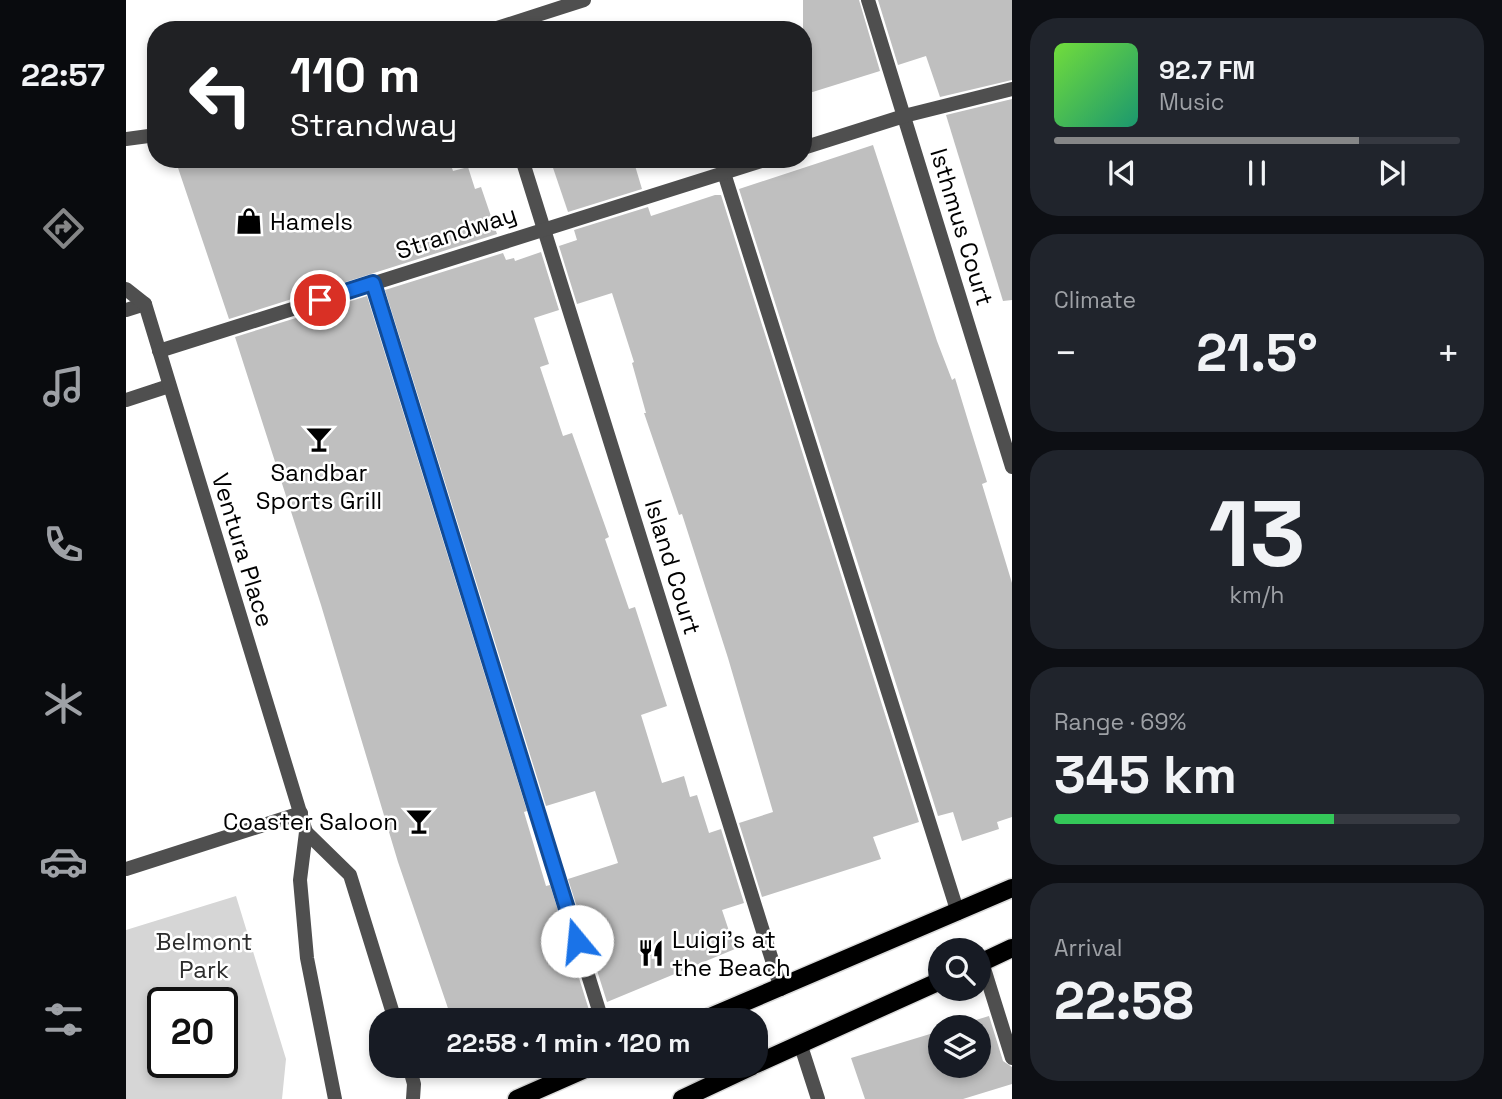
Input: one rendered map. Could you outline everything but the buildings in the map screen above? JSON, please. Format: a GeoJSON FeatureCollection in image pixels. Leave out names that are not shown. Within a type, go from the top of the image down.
{"type":"FeatureCollection","features":[{"type":"Feature","properties":{"kind":"main road"},"geometry":{"type":"LineString","coordinates":[[733,1008],[1012,888]]}},
{"type":"Feature","properties":{"kind":"main road"},"geometry":{"type":"LineString","coordinates":[[991,958],[1012,948]]}},
{"type":"Feature","properties":{"kind":"main road"},"geometry":{"type":"LineString","coordinates":[[768,1058],[928,986]]}},
{"type":"Feature","properties":{"kind":"main road"},"geometry":{"type":"LineString","coordinates":[[517,1099],[565,1078]]}},
{"type":"Feature","properties":{"kind":"main road"},"geometry":{"type":"LineString","coordinates":[[682,1099],[726,1078]]}},
{"type":"Feature","properties":{"kind":"street"},"geometry":{"type":"LineString","coordinates":[[519,21],[584,0]]}},
{"type":"Feature","properties":{"kind":"street","name":"Isthmus Court"},"geometry":{"type":"LineString","coordinates":[[868,0],[1012,467]]}},
{"type":"Feature","properties":{"kind":"street"},"geometry":{"type":"LineString","coordinates":[[812,145],[904,116],[1012,89]]}},
{"type":"Feature","properties":{"kind":"street"},"geometry":{"type":"LineString","coordinates":[[126,139],[147,136]]}},
{"type":"Feature","properties":{"kind":"street","name":"Island Court"},"geometry":{"type":"LineString","coordinates":[[525,168],[781,989]]}},
{"type":"Feature","properties":{"kind":"street","name":"Strandway"},"geometry":{"type":"LineString","coordinates":[[159,351],[740,168]]}},
{"type":"Feature","properties":{"kind":"street"},"geometry":{"type":"LineString","coordinates":[[724,173],[958,913]]}},
{"type":"Feature","properties":{"kind":"street"},"geometry":{"type":"LineString","coordinates":[[373,283],[598,1008]]}},
{"type":"Feature","properties":{"kind":"street"},"geometry":{"type":"LineString","coordinates":[[126,289],[145,304]]}},
{"type":"Feature","properties":{"kind":"street"},"geometry":{"type":"LineString","coordinates":[[126,310],[145,304]]}},
{"type":"Feature","properties":{"kind":"street","name":"Ventura Place"},"geometry":{"type":"LineString","coordinates":[[145,304],[306,832],[300,880],[307,958],[335,1099]]}},
{"type":"Feature","properties":{"kind":"street"},"geometry":{"type":"LineString","coordinates":[[126,400],[169,386]]}},
{"type":"Feature","properties":{"kind":"street"},"geometry":{"type":"LineString","coordinates":[[126,869],[301,813]]}},
{"type":"Feature","properties":{"kind":"street"},"geometry":{"type":"LineString","coordinates":[[306,832],[350,875],[391,1008]]}},
{"type":"Feature","properties":{"kind":"street"},"geometry":{"type":"LineString","coordinates":[[991,996],[1012,1058]]}},
{"type":"Feature","properties":{"kind":"street"},"geometry":{"type":"LineString","coordinates":[[800,1043],[818,1099]]}},
{"type":"Feature","properties":{"kind":"street"},"geometry":{"type":"LineString","coordinates":[[412,1078],[413,1099]]}},
{"type":"Feature","properties":{"kind":"green space","name":"Belmont Park"},"geometry":{"type":"Polygon","coordinates":[[[236,896],[286,1059],[282,1099],[126,1099],[126,930],[236,896]]]}},
{"type":"Feature","properties":{"kind":"place","name":"Hamels"},"geometry":{"type":"Point","coordinates":[249,221]}},
{"type":"Feature","properties":{"kind":"place","name":"Sandbar Sports Grill"},"geometry":{"type":"Point","coordinates":[319,439]}},
{"type":"Feature","properties":{"kind":"place","name":"Coaster Saloon"},"geometry":{"type":"Point","coordinates":[419,821]}},
{"type":"Feature","properties":{"kind":"place","name":"Luigi's at the Beach"},"geometry":{"type":"Point","coordinates":[651,953]}},
{"type":"Feature","properties":{"kind":"route"},"geometry":{"type":"LineString","coordinates":[[320,300],[373,283],[577,941]]}}]}
